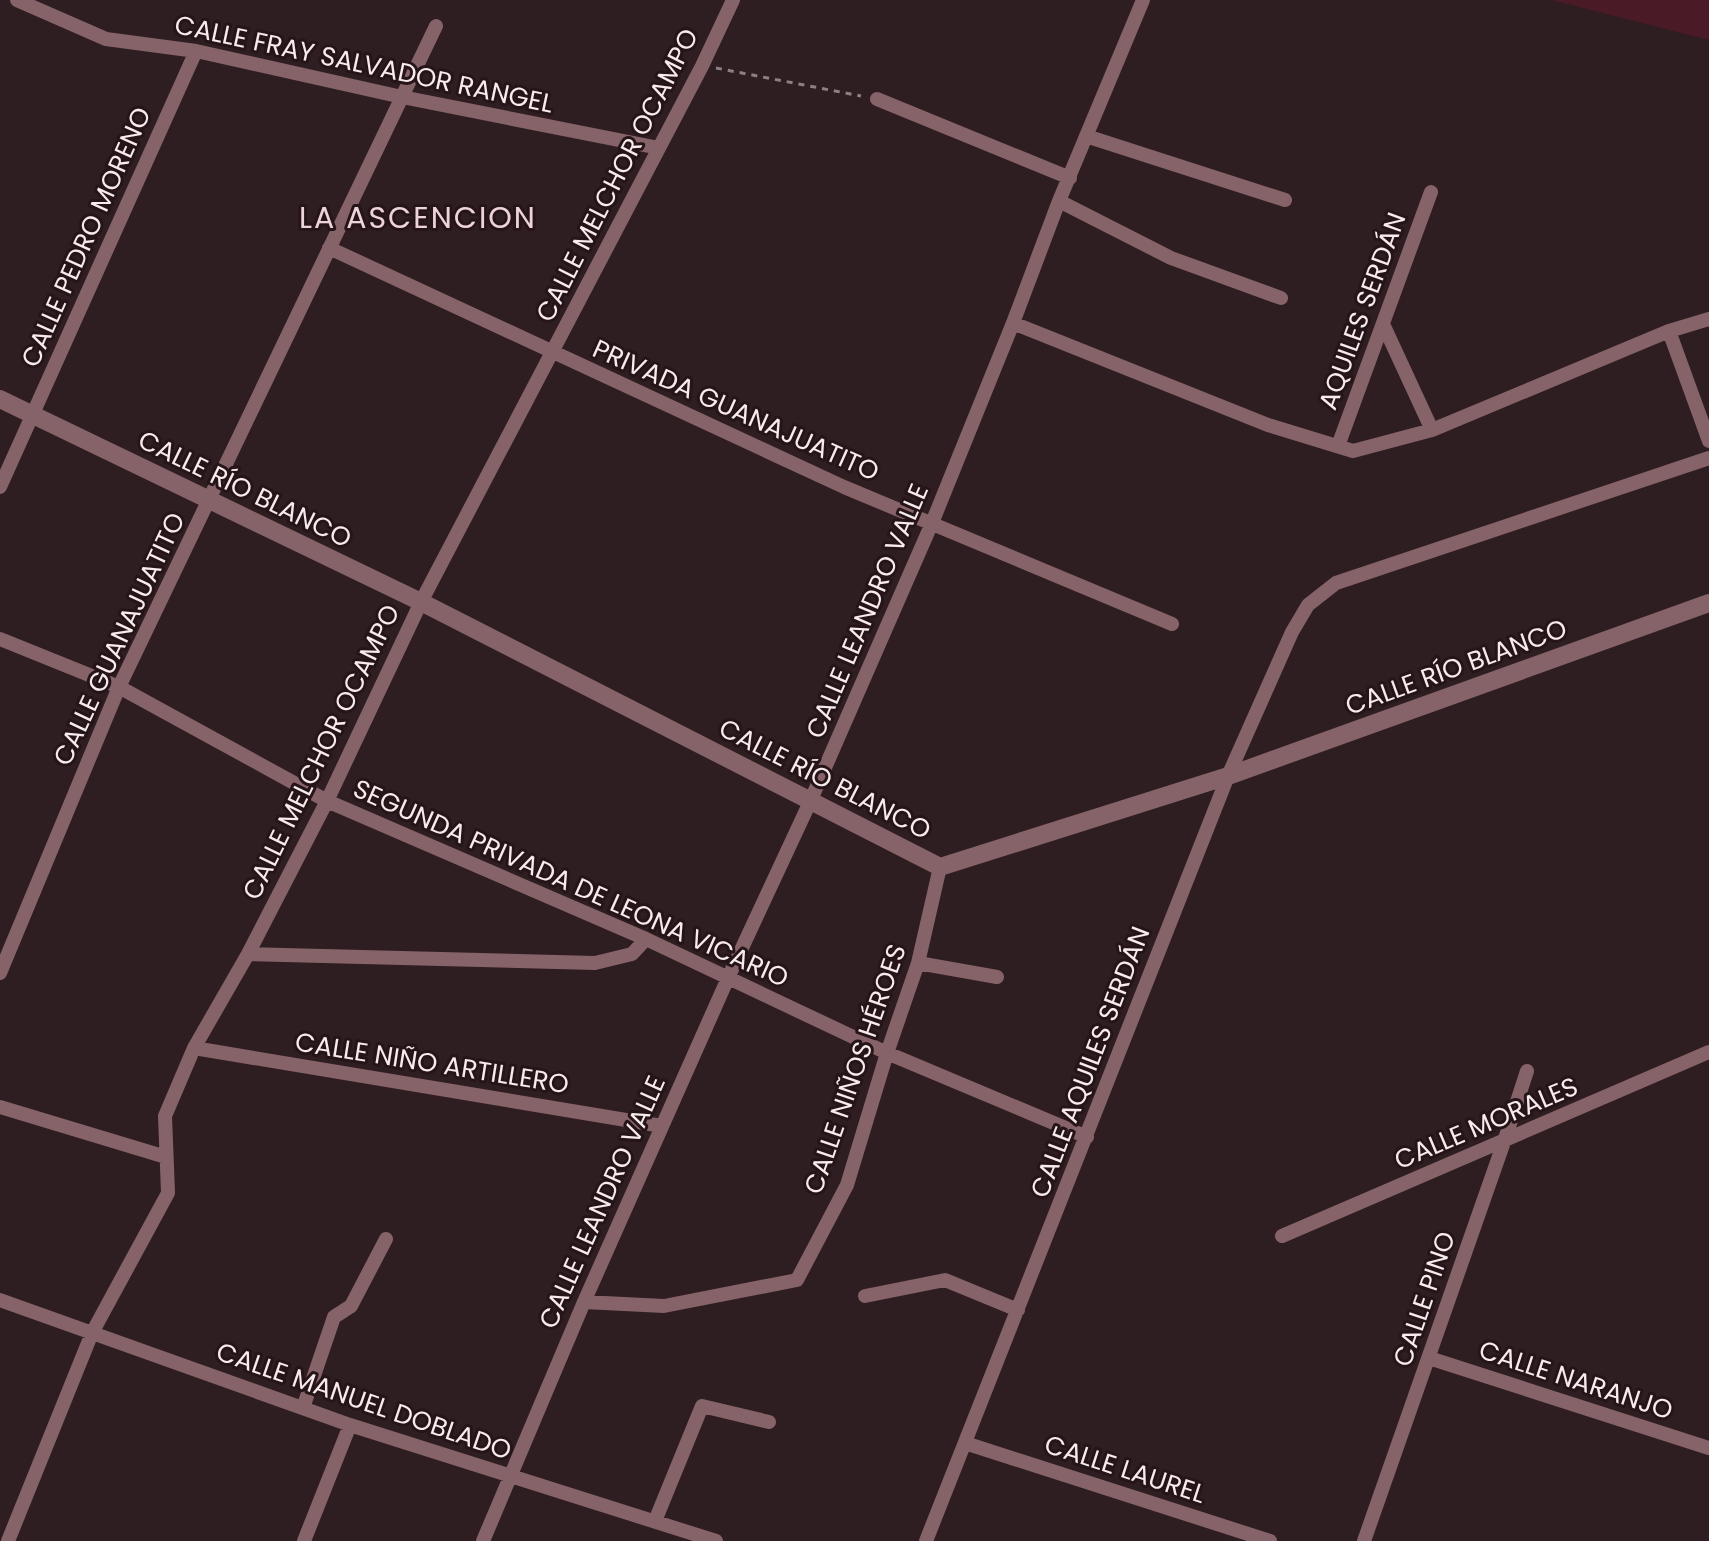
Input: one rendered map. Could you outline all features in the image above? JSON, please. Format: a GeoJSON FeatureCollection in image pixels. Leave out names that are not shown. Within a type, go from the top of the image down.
{"type":"FeatureCollection","features":[{"type":"Feature","properties":{"kind":"street","name":"CALLE FRAY SALVADOR RANGEL"},"geometry":{"type":"LineString","coordinates":[[17,0],[106,39],[196,51],[402,97],[659,148]]}},
{"type":"Feature","properties":{"kind":"street","name":"CALLE MELCHOR OCAMPO"},"geometry":{"type":"LineString","coordinates":[[8,1541],[92,1333],[168,1193],[165,1116],[194,1048],[248,954],[327,801],[421,602],[702,66],[733,0]]}},
{"type":"Feature","properties":{"kind":"street","name":"CALLE LEANDRO VALLE"},"geometry":{"type":"LineString","coordinates":[[483,1541],[584,1302],[810,802],[932,523],[1059,201],[1143,0]]}},
{"type":"Feature","properties":{"kind":"street","name":"CALLE GUANAJUATITO"},"geometry":{"type":"LineString","coordinates":[[0,973],[119,687],[436,26]]}},
{"type":"Feature","properties":{"kind":"street","name":"CALLE PEDRO MORENO"},"geometry":{"type":"LineString","coordinates":[[0,487],[196,51]]}},
{"type":"Feature","properties":{"kind":"street"},"geometry":{"type":"LineString","coordinates":[[877,99],[1070,178]]}},
{"type":"Feature","properties":{"kind":"street"},"geometry":{"type":"LineString","coordinates":[[1086,136],[1285,200]]}},
{"type":"Feature","properties":{"kind":"street","name":"AQUILES SERDÁN"},"geometry":{"type":"LineString","coordinates":[[1338,446],[1431,192]]}},
{"type":"Feature","properties":{"kind":"street"},"geometry":{"type":"LineString","coordinates":[[1059,201],[1171,258],[1281,298]]}},
{"type":"Feature","properties":{"kind":"street","name":"PRIVADA GUANAJUATITO"},"geometry":{"type":"LineString","coordinates":[[329,248],[844,487],[1172,624]]}},
{"type":"Feature","properties":{"kind":"street"},"geometry":{"type":"LineString","coordinates":[[1013,323],[1268,425],[1353,451],[1432,430],[1669,331],[1709,319]]}},
{"type":"Feature","properties":{"kind":"street"},"geometry":{"type":"LineString","coordinates":[[1383,324],[1432,430]]}},
{"type":"Feature","properties":{"kind":"street"},"geometry":{"type":"LineString","coordinates":[[1669,331],[1702,394],[1709,441]]}},
{"type":"Feature","properties":{"kind":"street","name":"CALLE RÍO BLANCO"},"geometry":{"type":"LineString","coordinates":[[0,399],[421,602],[940,867],[1228,776],[1709,603]]}},
{"type":"Feature","properties":{"kind":"street","name":"CALLE AQUILES SERDÁN"},"geometry":{"type":"LineString","coordinates":[[926,1541],[1228,776],[1292,632],[1308,605],[1336,583],[1709,458]]}},
{"type":"Feature","properties":{"kind":"street","name":"SEGUNDA PRIVADA DE LEONA VICARIO"},"geometry":{"type":"LineString","coordinates":[[0,639],[119,687],[327,801],[646,939],[887,1053],[1087,1137]]}},
{"type":"Feature","properties":{"kind":"street","name":"CALLE NIÑOS HÉROES"},"geometry":{"type":"LineString","coordinates":[[584,1302],[664,1306],[797,1280],[847,1185],[918,963],[940,867]]}},
{"type":"Feature","properties":{"kind":"street"},"geometry":{"type":"LineString","coordinates":[[248,954],[595,963],[632,954],[646,939]]}},
{"type":"Feature","properties":{"kind":"street"},"geometry":{"type":"LineString","coordinates":[[918,963],[997,977]]}},
{"type":"Feature","properties":{"kind":"street","name":"CALLE NIÑO ARTILLERO"},"geometry":{"type":"LineString","coordinates":[[194,1048],[662,1126]]}},
{"type":"Feature","properties":{"kind":"street","name":"CALLE MORALES"},"geometry":{"type":"LineString","coordinates":[[1282,1236],[1709,1052]]}},
{"type":"Feature","properties":{"kind":"street","name":"CALLE PINO"},"geometry":{"type":"LineString","coordinates":[[1364,1541],[1527,1071]]}},
{"type":"Feature","properties":{"kind":"street"},"geometry":{"type":"LineString","coordinates":[[0,1107],[166,1157]]}},
{"type":"Feature","properties":{"kind":"street"},"geometry":{"type":"LineString","coordinates":[[303,1408],[334,1317],[351,1306],[386,1239]]}},
{"type":"Feature","properties":{"kind":"street"},"geometry":{"type":"LineString","coordinates":[[865,1296],[945,1280],[1018,1310]]}},
{"type":"Feature","properties":{"kind":"street","name":"CALLE MANUEL DOBLADO"},"geometry":{"type":"LineString","coordinates":[[0,1300],[350,1425],[716,1541]]}},
{"type":"Feature","properties":{"kind":"street","name":"CALLE NARANJO"},"geometry":{"type":"LineString","coordinates":[[1429,1358],[1709,1448]]}},
{"type":"Feature","properties":{"kind":"street"},"geometry":{"type":"LineString","coordinates":[[655,1521],[702,1406],[769,1422]]}},
{"type":"Feature","properties":{"kind":"street"},"geometry":{"type":"LineString","coordinates":[[304,1541],[350,1425]]}},
{"type":"Feature","properties":{"kind":"street","name":"CALLE LAUREL"},"geometry":{"type":"LineString","coordinates":[[965,1443],[1270,1541]]}},
{"type":"Feature","properties":{"kind":"path"},"geometry":{"type":"LineString","coordinates":[[702,66],[877,99]]}},
{"type":"Feature","properties":{"kind":"shaded area"},"geometry":{"type":"Polygon","coordinates":[[[1552,0],[1709,0],[1709,40],[1552,0]]]}},
{"type":"Feature","properties":{"kind":"district","name":"LA ASCENCION"},"geometry":{"type":"Point","coordinates":[418,217]}}]}
